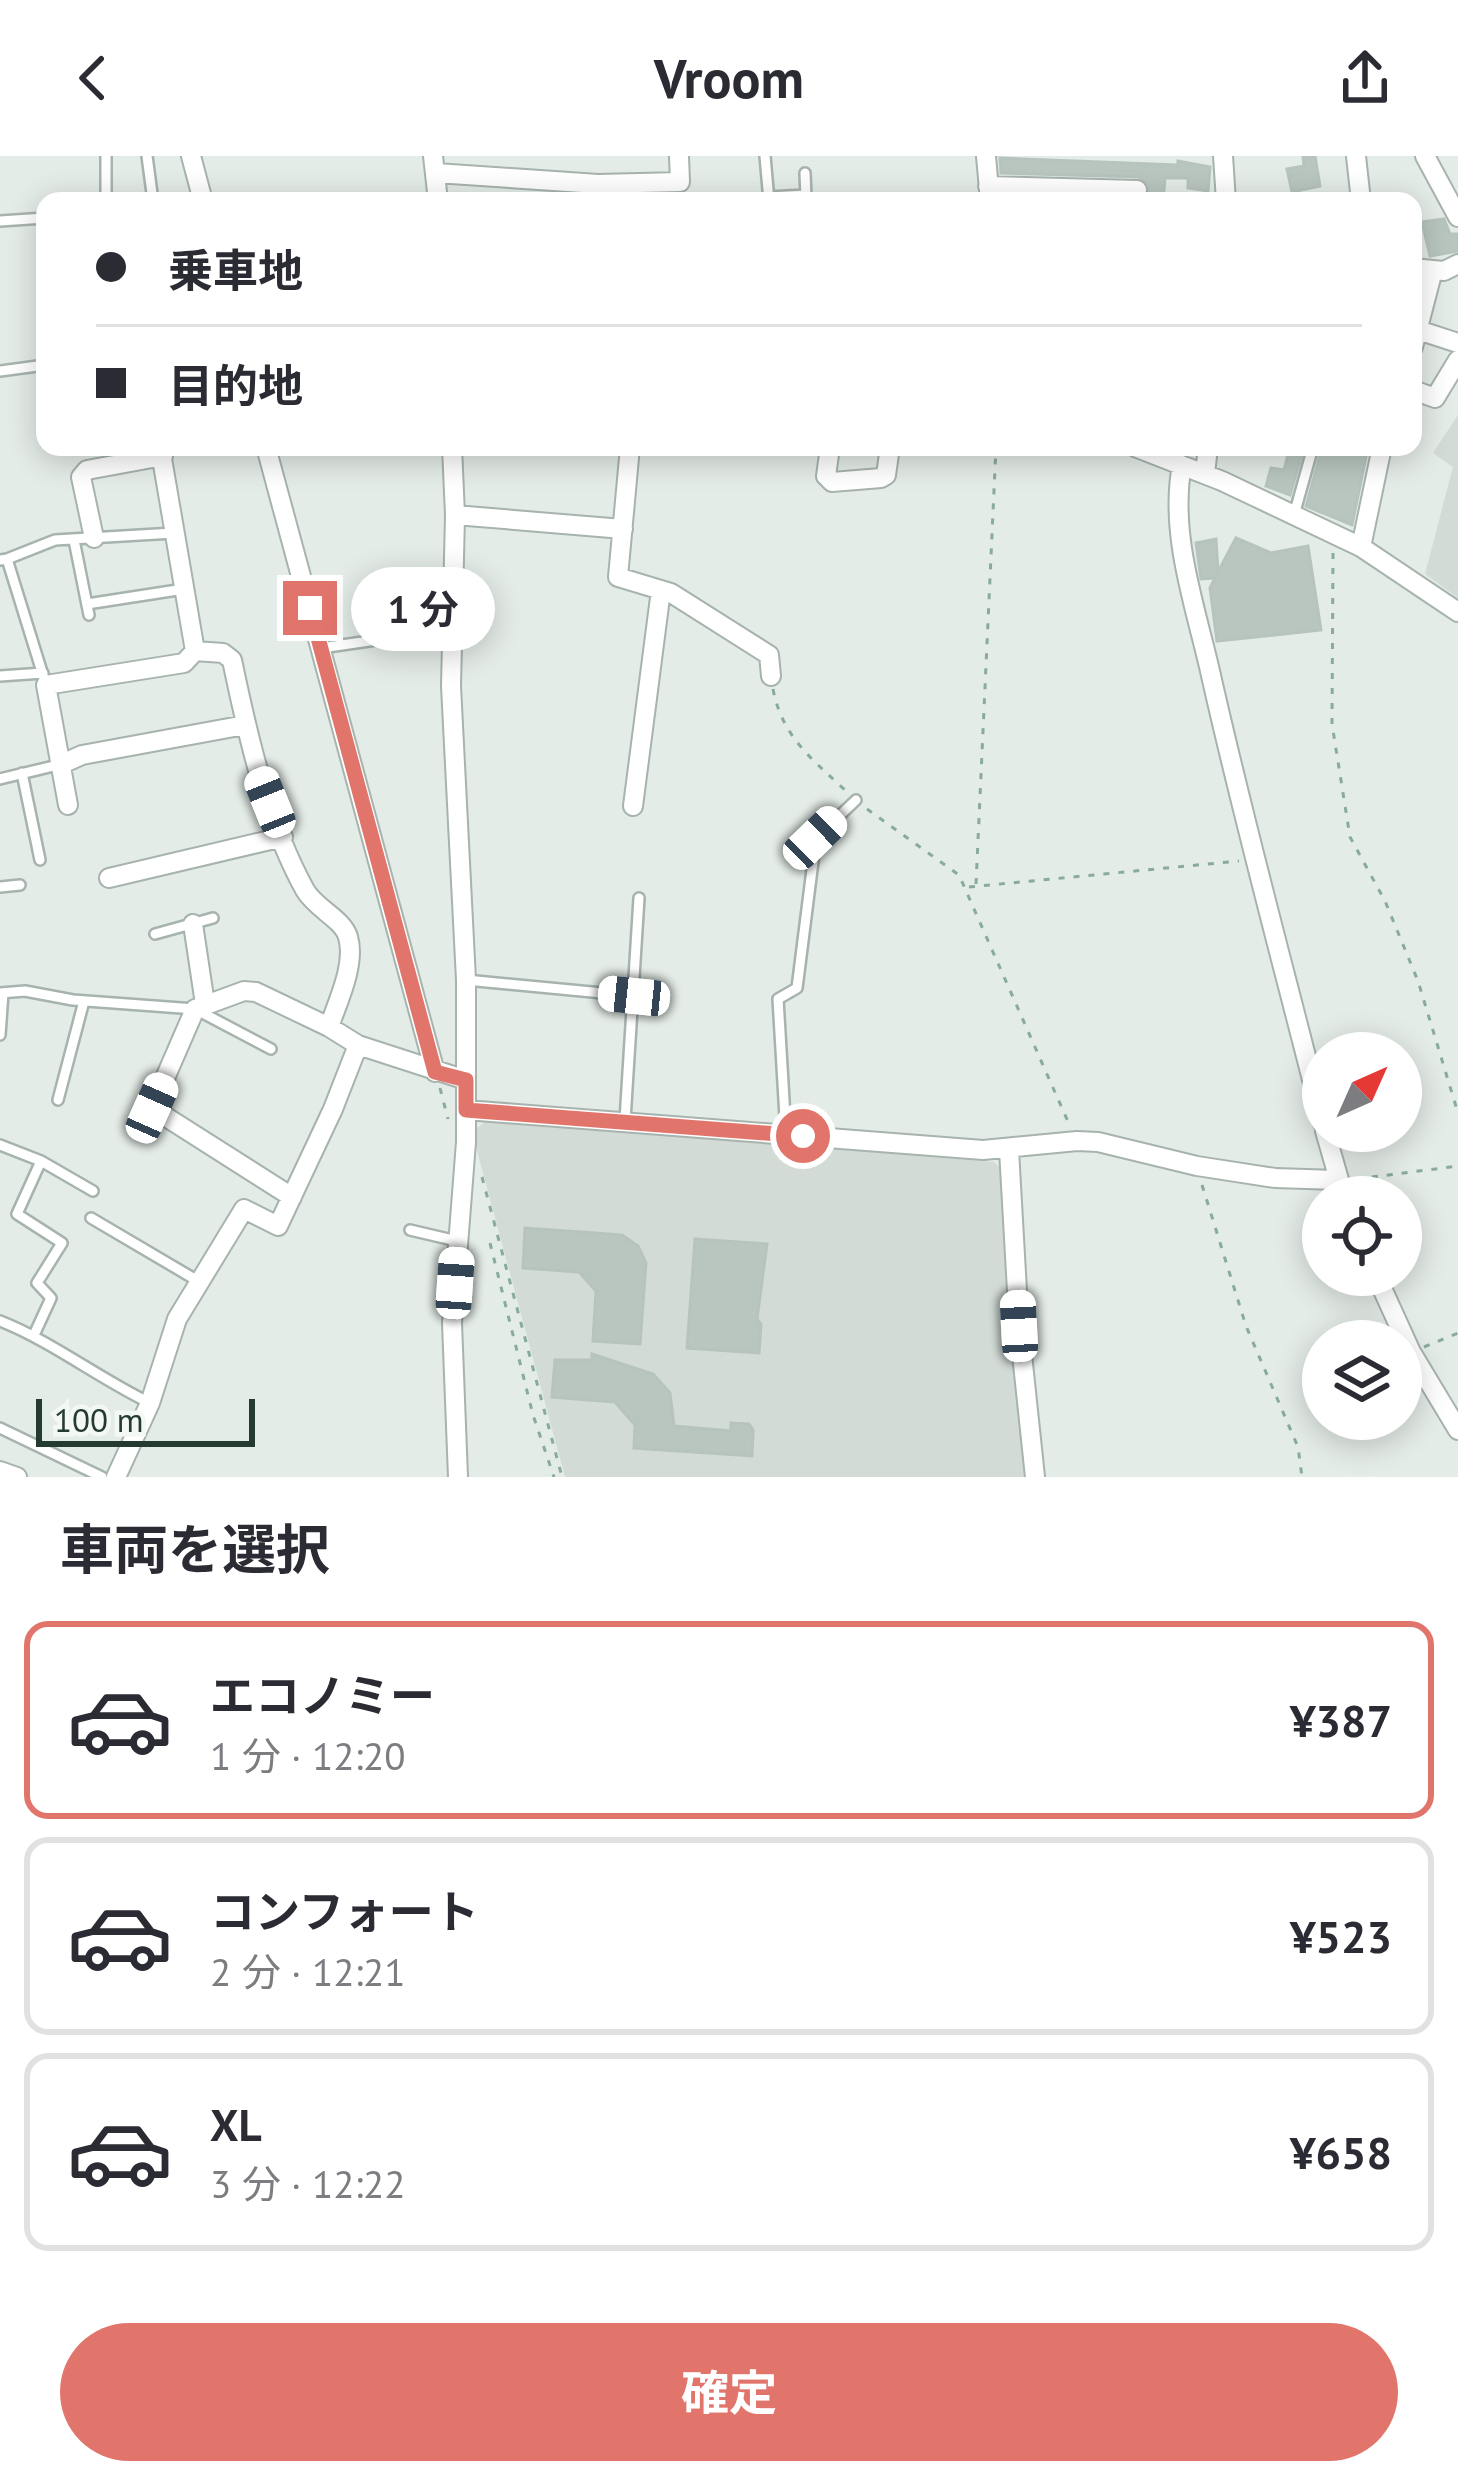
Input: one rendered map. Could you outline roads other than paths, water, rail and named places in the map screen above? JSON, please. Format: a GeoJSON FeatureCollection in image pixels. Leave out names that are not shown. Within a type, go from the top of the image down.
{"type":"FeatureCollection","features":[{"type":"Feature","properties":{"kind":"street"},"geometry":{"type":"LineString","coordinates":[[191,156],[201,192]]}},
{"type":"Feature","properties":{"kind":"street"},"geometry":{"type":"LineString","coordinates":[[434,164],[681,191],[679,156]]}},
{"type":"Feature","properties":{"kind":"street"},"geometry":{"type":"LineString","coordinates":[[986,156],[989,192]]}},
{"type":"Feature","properties":{"kind":"street"},"geometry":{"type":"LineString","coordinates":[[1223,156],[1225,192]]}},
{"type":"Feature","properties":{"kind":"street"},"geometry":{"type":"LineString","coordinates":[[1356,156],[1360,192]]}},
{"type":"Feature","properties":{"kind":"street"},"geometry":{"type":"LineString","coordinates":[[1425,156],[1456,206]]}},
{"type":"Feature","properties":{"kind":"street"},"geometry":{"type":"LineString","coordinates":[[1063,192],[1137,190]]}},
{"type":"Feature","properties":{"kind":"street"},"geometry":{"type":"LineString","coordinates":[[1423,269],[1444,271],[1458,264]]}},
{"type":"Feature","properties":{"kind":"street"},"geometry":{"type":"LineString","coordinates":[[1422,339],[1458,343]]}},
{"type":"Feature","properties":{"kind":"street"},"geometry":{"type":"LineString","coordinates":[[1422,393],[1435,398],[1458,360]]}},
{"type":"Feature","properties":{"kind":"street"},"geometry":{"type":"LineString","coordinates":[[84,539],[81,477],[87,470],[145,456]]}},
{"type":"Feature","properties":{"kind":"street"},"geometry":{"type":"LineString","coordinates":[[162,456],[195,651]]}},
{"type":"Feature","properties":{"kind":"street"},"geometry":{"type":"LineString","coordinates":[[269,456],[435,1072]]}},
{"type":"Feature","properties":{"kind":"street"},"geometry":{"type":"LineString","coordinates":[[452,456],[451,686],[466,980],[466,1110],[452,1323],[458,1477]]}},
{"type":"Feature","properties":{"kind":"street"},"geometry":{"type":"LineString","coordinates":[[630,456],[618,577],[696,606],[769,655],[771,676]]}},
{"type":"Feature","properties":{"kind":"street"},"geometry":{"type":"LineString","coordinates":[[829,456],[826,476],[832,482],[881,478],[886,475],[889,456]]}},
{"type":"Feature","properties":{"kind":"street"},"geometry":{"type":"LineString","coordinates":[[1158,456],[1361,547],[1458,612]]}},
{"type":"Feature","properties":{"kind":"street"},"geometry":{"type":"LineString","coordinates":[[1205,474],[1207,456]]}},
{"type":"Feature","properties":{"kind":"street"},"geometry":{"type":"LineString","coordinates":[[1361,547],[1380,456]]}},
{"type":"Feature","properties":{"kind":"street"},"geometry":{"type":"LineString","coordinates":[[1182,465],[1178,518],[1253,860],[1302,1044]]}},
{"type":"Feature","properties":{"kind":"street"},"geometry":{"type":"LineString","coordinates":[[455,515],[622,529]]}},
{"type":"Feature","properties":{"kind":"street"},"geometry":{"type":"LineString","coordinates":[[633,806],[661,590]]}},
{"type":"Feature","properties":{"kind":"street"},"geometry":{"type":"LineString","coordinates":[[68,806],[44,679],[184,663],[195,651]]}},
{"type":"Feature","properties":{"kind":"street"},"geometry":{"type":"LineString","coordinates":[[195,651],[223,653],[232,660],[256,768],[284,837],[311,899],[347,933],[350,952],[329,1027]]}},
{"type":"Feature","properties":{"kind":"street"},"geometry":{"type":"LineString","coordinates":[[62,764],[82,755],[245,725]]}},
{"type":"Feature","properties":{"kind":"street"},"geometry":{"type":"LineString","coordinates":[[110,878],[284,837]]}},
{"type":"Feature","properties":{"kind":"street"},"geometry":{"type":"LineString","coordinates":[[203,921],[200,1006],[152,1108],[292,1197]]}},
{"type":"Feature","properties":{"kind":"street"},"geometry":{"type":"LineString","coordinates":[[200,1006],[244,991],[256,992],[358,1046],[466,1080]]}},
{"type":"Feature","properties":{"kind":"street"},"geometry":{"type":"LineString","coordinates":[[116,1477],[150,1403],[178,1319],[198,1281],[244,1209],[278,1226],[358,1046]]}},
{"type":"Feature","properties":{"kind":"street"},"geometry":{"type":"LineString","coordinates":[[466,1110],[1009,1150],[1077,1141],[1302,1182]]}},
{"type":"Feature","properties":{"kind":"street"},"geometry":{"type":"LineString","coordinates":[[1009,1150],[1019,1326],[1035,1477]]}},
{"type":"Feature","properties":{"kind":"street"},"geometry":{"type":"LineString","coordinates":[[1386,1296],[1458,1430]]}},
{"type":"Feature","properties":{"kind":"street"},"geometry":{"type":"LineString","coordinates":[[0,1472],[17,1477]]}},
{"type":"Feature","properties":{"kind":"lane"},"geometry":{"type":"LineString","coordinates":[[106,156],[106,192]]}},
{"type":"Feature","properties":{"kind":"lane"},"geometry":{"type":"LineString","coordinates":[[147,156],[152,192]]}},
{"type":"Feature","properties":{"kind":"lane"},"geometry":{"type":"LineString","coordinates":[[765,156],[768,192]]}},
{"type":"Feature","properties":{"kind":"lane"},"geometry":{"type":"LineString","coordinates":[[805,172],[806,192]]}},
{"type":"Feature","properties":{"kind":"lane"},"geometry":{"type":"LineString","coordinates":[[0,221],[36,219]]}},
{"type":"Feature","properties":{"kind":"lane"},"geometry":{"type":"LineString","coordinates":[[0,371],[36,366]]}},
{"type":"Feature","properties":{"kind":"lane"},"geometry":{"type":"LineString","coordinates":[[1294,515],[1310,456]]}},
{"type":"Feature","properties":{"kind":"lane"},"geometry":{"type":"LineString","coordinates":[[0,676],[44,679],[3,559],[43,543],[174,533]]}},
{"type":"Feature","properties":{"kind":"lane"},"geometry":{"type":"LineString","coordinates":[[84,539],[88,610],[184,589]]}},
{"type":"Feature","properties":{"kind":"lane"},"geometry":{"type":"LineString","coordinates":[[0,598],[17,594]]}},
{"type":"Feature","properties":{"kind":"lane"},"geometry":{"type":"LineString","coordinates":[[322,648],[452,629]]}},
{"type":"Feature","properties":{"kind":"lane"},"geometry":{"type":"LineString","coordinates":[[0,779],[62,764]]}},
{"type":"Feature","properties":{"kind":"lane"},"geometry":{"type":"LineString","coordinates":[[22,773],[40,860]]}},
{"type":"Feature","properties":{"kind":"lane"},"geometry":{"type":"LineString","coordinates":[[786,1134],[778,999],[796,988],[815,838],[856,800]]}},
{"type":"Feature","properties":{"kind":"lane"},"geometry":{"type":"LineString","coordinates":[[0,887],[20,885]]}},
{"type":"Feature","properties":{"kind":"lane"},"geometry":{"type":"LineString","coordinates":[[625,1122],[639,898]]}},
{"type":"Feature","properties":{"kind":"lane"},"geometry":{"type":"LineString","coordinates":[[154,934],[203,921]]}},
{"type":"Feature","properties":{"kind":"lane"},"geometry":{"type":"LineString","coordinates":[[466,980],[634,996]]}},
{"type":"Feature","properties":{"kind":"lane"},"geometry":{"type":"LineString","coordinates":[[0,1035],[2,993],[25,991],[84,1001],[200,1006],[271,1049]]}},
{"type":"Feature","properties":{"kind":"lane"},"geometry":{"type":"LineString","coordinates":[[58,1100],[84,1001]]}},
{"type":"Feature","properties":{"kind":"lane"},"geometry":{"type":"LineString","coordinates":[[0,1145],[93,1191]]}},
{"type":"Feature","properties":{"kind":"lane"},"geometry":{"type":"LineString","coordinates":[[34,1335],[51,1298],[37,1282],[63,1246],[17,1214],[40,1161]]}},
{"type":"Feature","properties":{"kind":"lane"},"geometry":{"type":"LineString","coordinates":[[91,1218],[198,1281]]}},
{"type":"Feature","properties":{"kind":"lane"},"geometry":{"type":"LineString","coordinates":[[410,1230],[458,1241]]}},
{"type":"Feature","properties":{"kind":"lane"},"geometry":{"type":"LineString","coordinates":[[0,1321],[34,1335],[150,1403]]}},
{"type":"Feature","properties":{"kind":"lane"},"geometry":{"type":"LineString","coordinates":[[0,1428],[101,1477]]}}]}
